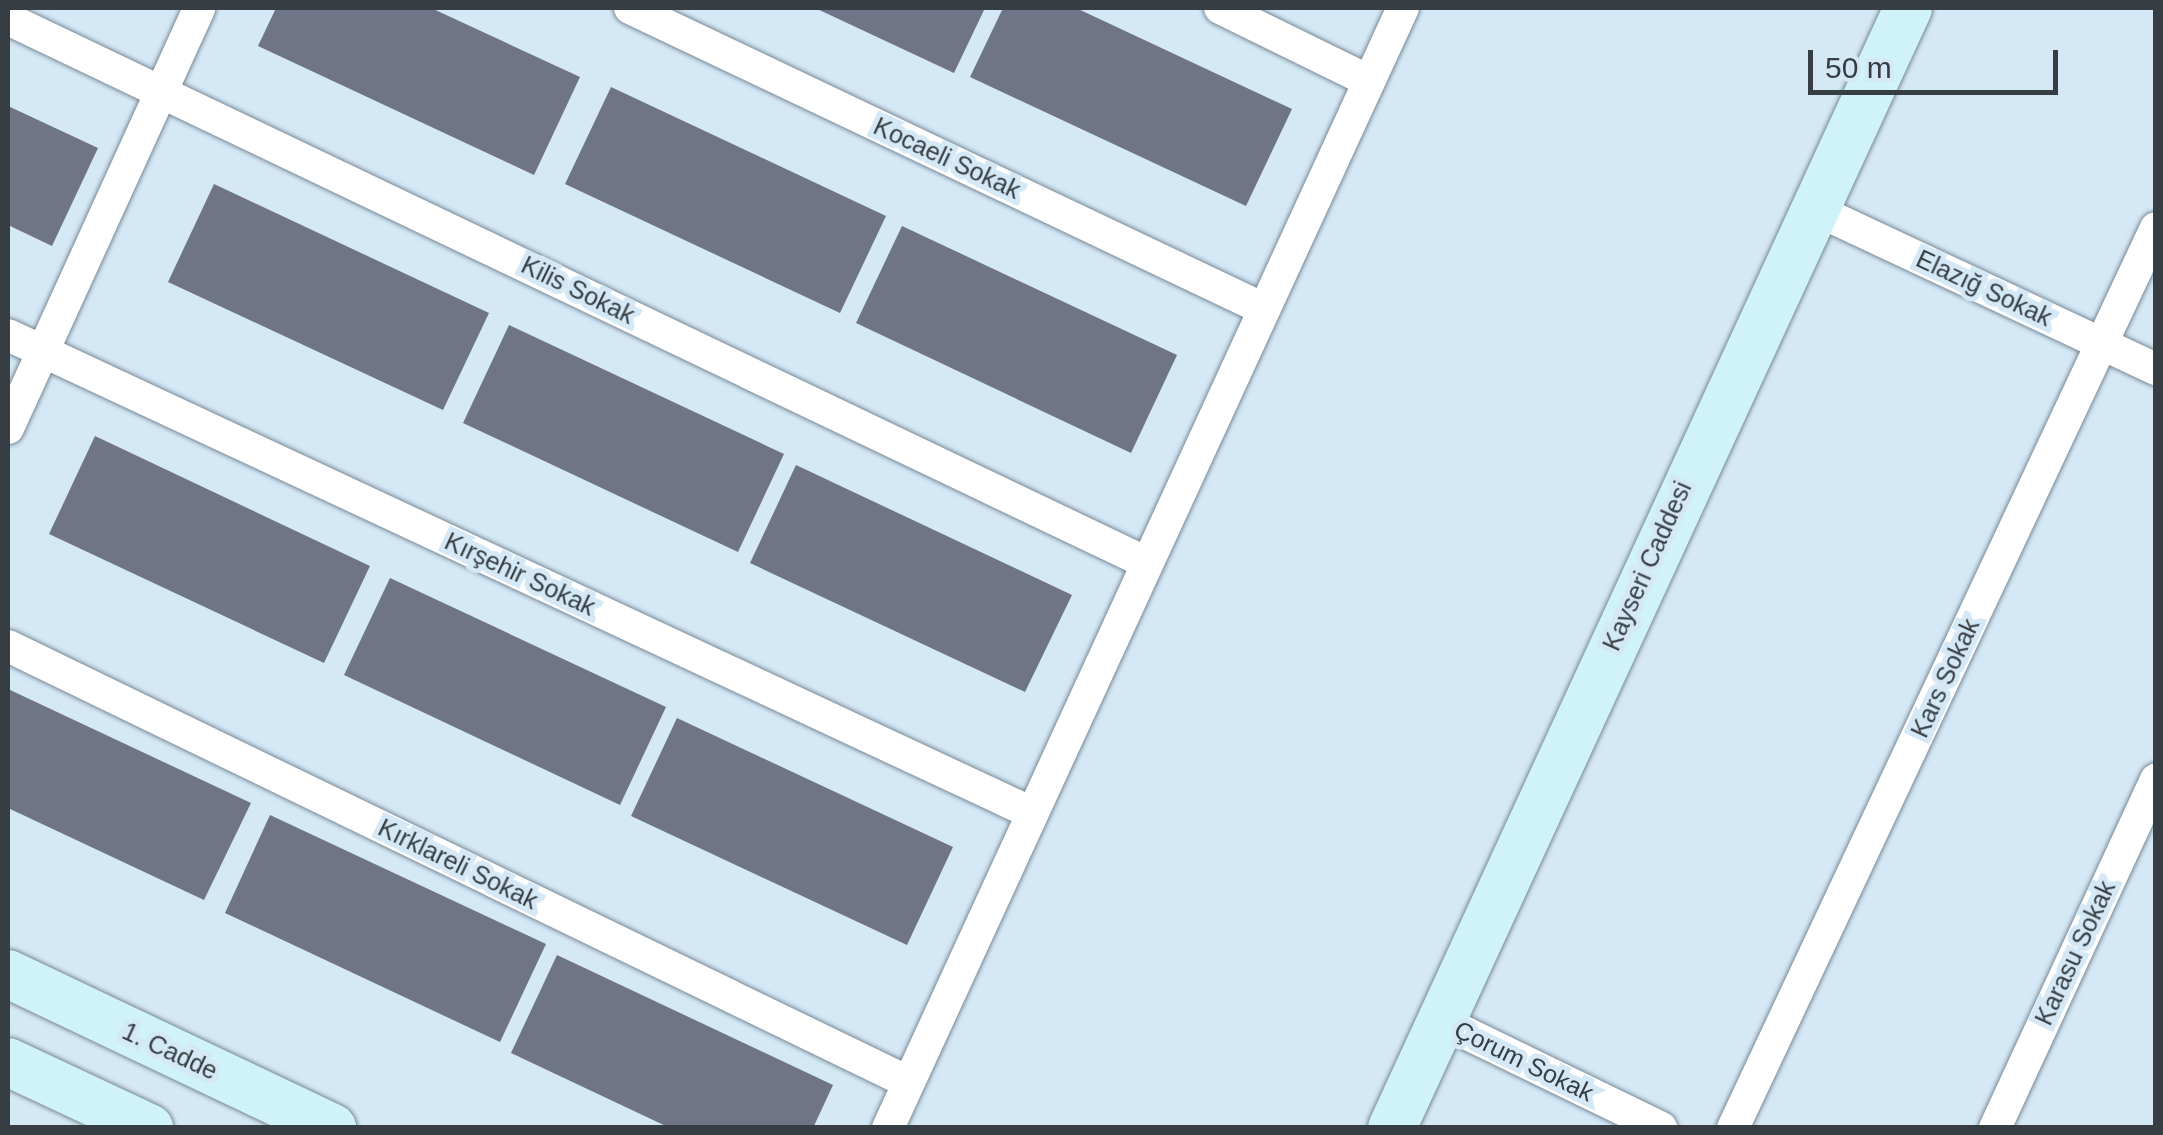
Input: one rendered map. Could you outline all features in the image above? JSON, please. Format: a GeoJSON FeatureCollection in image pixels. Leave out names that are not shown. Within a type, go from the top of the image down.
{"type":"FeatureCollection","features":[{"type":"Feature","properties":{"kind":"street"},"geometry":{"type":"LineString","coordinates":[[8,428],[38,349],[200,8]]}},
{"type":"Feature","properties":{"kind":"street","name":"Kocaeli Sokak"},"geometry":{"type":"LineString","coordinates":[[630,8],[1264,309]]}},
{"type":"Feature","properties":{"kind":"street"},"geometry":{"type":"LineString","coordinates":[[1220,8],[1369,81]]}},
{"type":"Feature","properties":{"kind":"street"},"geometry":{"type":"LineString","coordinates":[[888,1128],[1403,8]]}},
{"type":"Feature","properties":{"kind":"street","name":"Kayseri Caddesi"},"geometry":{"type":"LineString","coordinates":[[1392,1128],[1812,208],[1908,8]]}},
{"type":"Feature","properties":{"kind":"street","name":"Kilis Sokak"},"geometry":{"type":"LineString","coordinates":[[8,19],[1147,563]]}},
{"type":"Feature","properties":{"kind":"street","name":"Elazığ Sokak"},"geometry":{"type":"LineString","coordinates":[[1812,208],[2156,369]]}},
{"type":"Feature","properties":{"kind":"street","name":"Kars Sokak"},"geometry":{"type":"LineString","coordinates":[[1733,1128],[2156,228]]}},
{"type":"Feature","properties":{"kind":"street","name":"Kırşehir Sokak"},"geometry":{"type":"LineString","coordinates":[[8,335],[1032,813]]}},
{"type":"Feature","properties":{"kind":"street","name":"Kırklareli Sokak"},"geometry":{"type":"LineString","coordinates":[[8,646],[908,1082]]}},
{"type":"Feature","properties":{"kind":"street","name":"Karasu Sokak"},"geometry":{"type":"LineString","coordinates":[[1995,1128],[2156,779]]}},
{"type":"Feature","properties":{"kind":"street","name":"1. Cadde"},"geometry":{"type":"LineString","coordinates":[[8,974],[332,1128]]}},
{"type":"Feature","properties":{"kind":"street","name":"Çorum Sokak"},"geometry":{"type":"LineString","coordinates":[[1441,1021],[1662,1128]]}},
{"type":"Feature","properties":{"kind":"street"},"geometry":{"type":"LineString","coordinates":[[8,1062],[149,1128]]}},
{"type":"Feature","properties":{"kind":"building"},"geometry":{"type":"Polygon","coordinates":[[[276,8],[431,8],[580,77],[534,175],[258,46],[276,8]]]}},
{"type":"Feature","properties":{"kind":"building"},"geometry":{"type":"Polygon","coordinates":[[[815,8],[985,8],[954,73],[815,8]]]}},
{"type":"Feature","properties":{"kind":"building"},"geometry":{"type":"Polygon","coordinates":[[[1003,8],[1076,8],[1292,109],[1246,206],[970,77],[1003,8]]]}},
{"type":"Feature","properties":{"kind":"building"},"geometry":{"type":"Polygon","coordinates":[[[611,87],[886,216],[840,313],[565,184],[611,87]]]}},
{"type":"Feature","properties":{"kind":"building"},"geometry":{"type":"Polygon","coordinates":[[[8,106],[98,148],[52,246],[8,225],[8,106]]]}},
{"type":"Feature","properties":{"kind":"building"},"geometry":{"type":"Polygon","coordinates":[[[214,184],[489,313],[443,410],[168,282],[214,184]]]}},
{"type":"Feature","properties":{"kind":"building"},"geometry":{"type":"Polygon","coordinates":[[[902,226],[1177,355],[1131,453],[856,323],[902,226]]]}},
{"type":"Feature","properties":{"kind":"building"},"geometry":{"type":"Polygon","coordinates":[[[509,325],[784,454],[738,552],[463,423],[509,325]]]}},
{"type":"Feature","properties":{"kind":"building"},"geometry":{"type":"Polygon","coordinates":[[[95,436],[370,566],[324,663],[49,534],[95,436]]]}},
{"type":"Feature","properties":{"kind":"building"},"geometry":{"type":"Polygon","coordinates":[[[796,465],[1072,595],[1025,692],[750,563],[796,465]]]}},
{"type":"Feature","properties":{"kind":"building"},"geometry":{"type":"Polygon","coordinates":[[[390,578],[666,707],[620,805],[344,675],[390,578]]]}},
{"type":"Feature","properties":{"kind":"building"},"geometry":{"type":"Polygon","coordinates":[[[8,689],[251,803],[204,900],[8,808],[8,689]]]}},
{"type":"Feature","properties":{"kind":"building"},"geometry":{"type":"Polygon","coordinates":[[[677,718],[953,847],[907,945],[631,816],[677,718]]]}},
{"type":"Feature","properties":{"kind":"building"},"geometry":{"type":"Polygon","coordinates":[[[270,815],[546,944],[500,1042],[225,913],[270,815]]]}},
{"type":"Feature","properties":{"kind":"building"},"geometry":{"type":"Polygon","coordinates":[[[557,955],[833,1085],[813,1128],[670,1128],[511,1053],[557,955]]]}}]}
